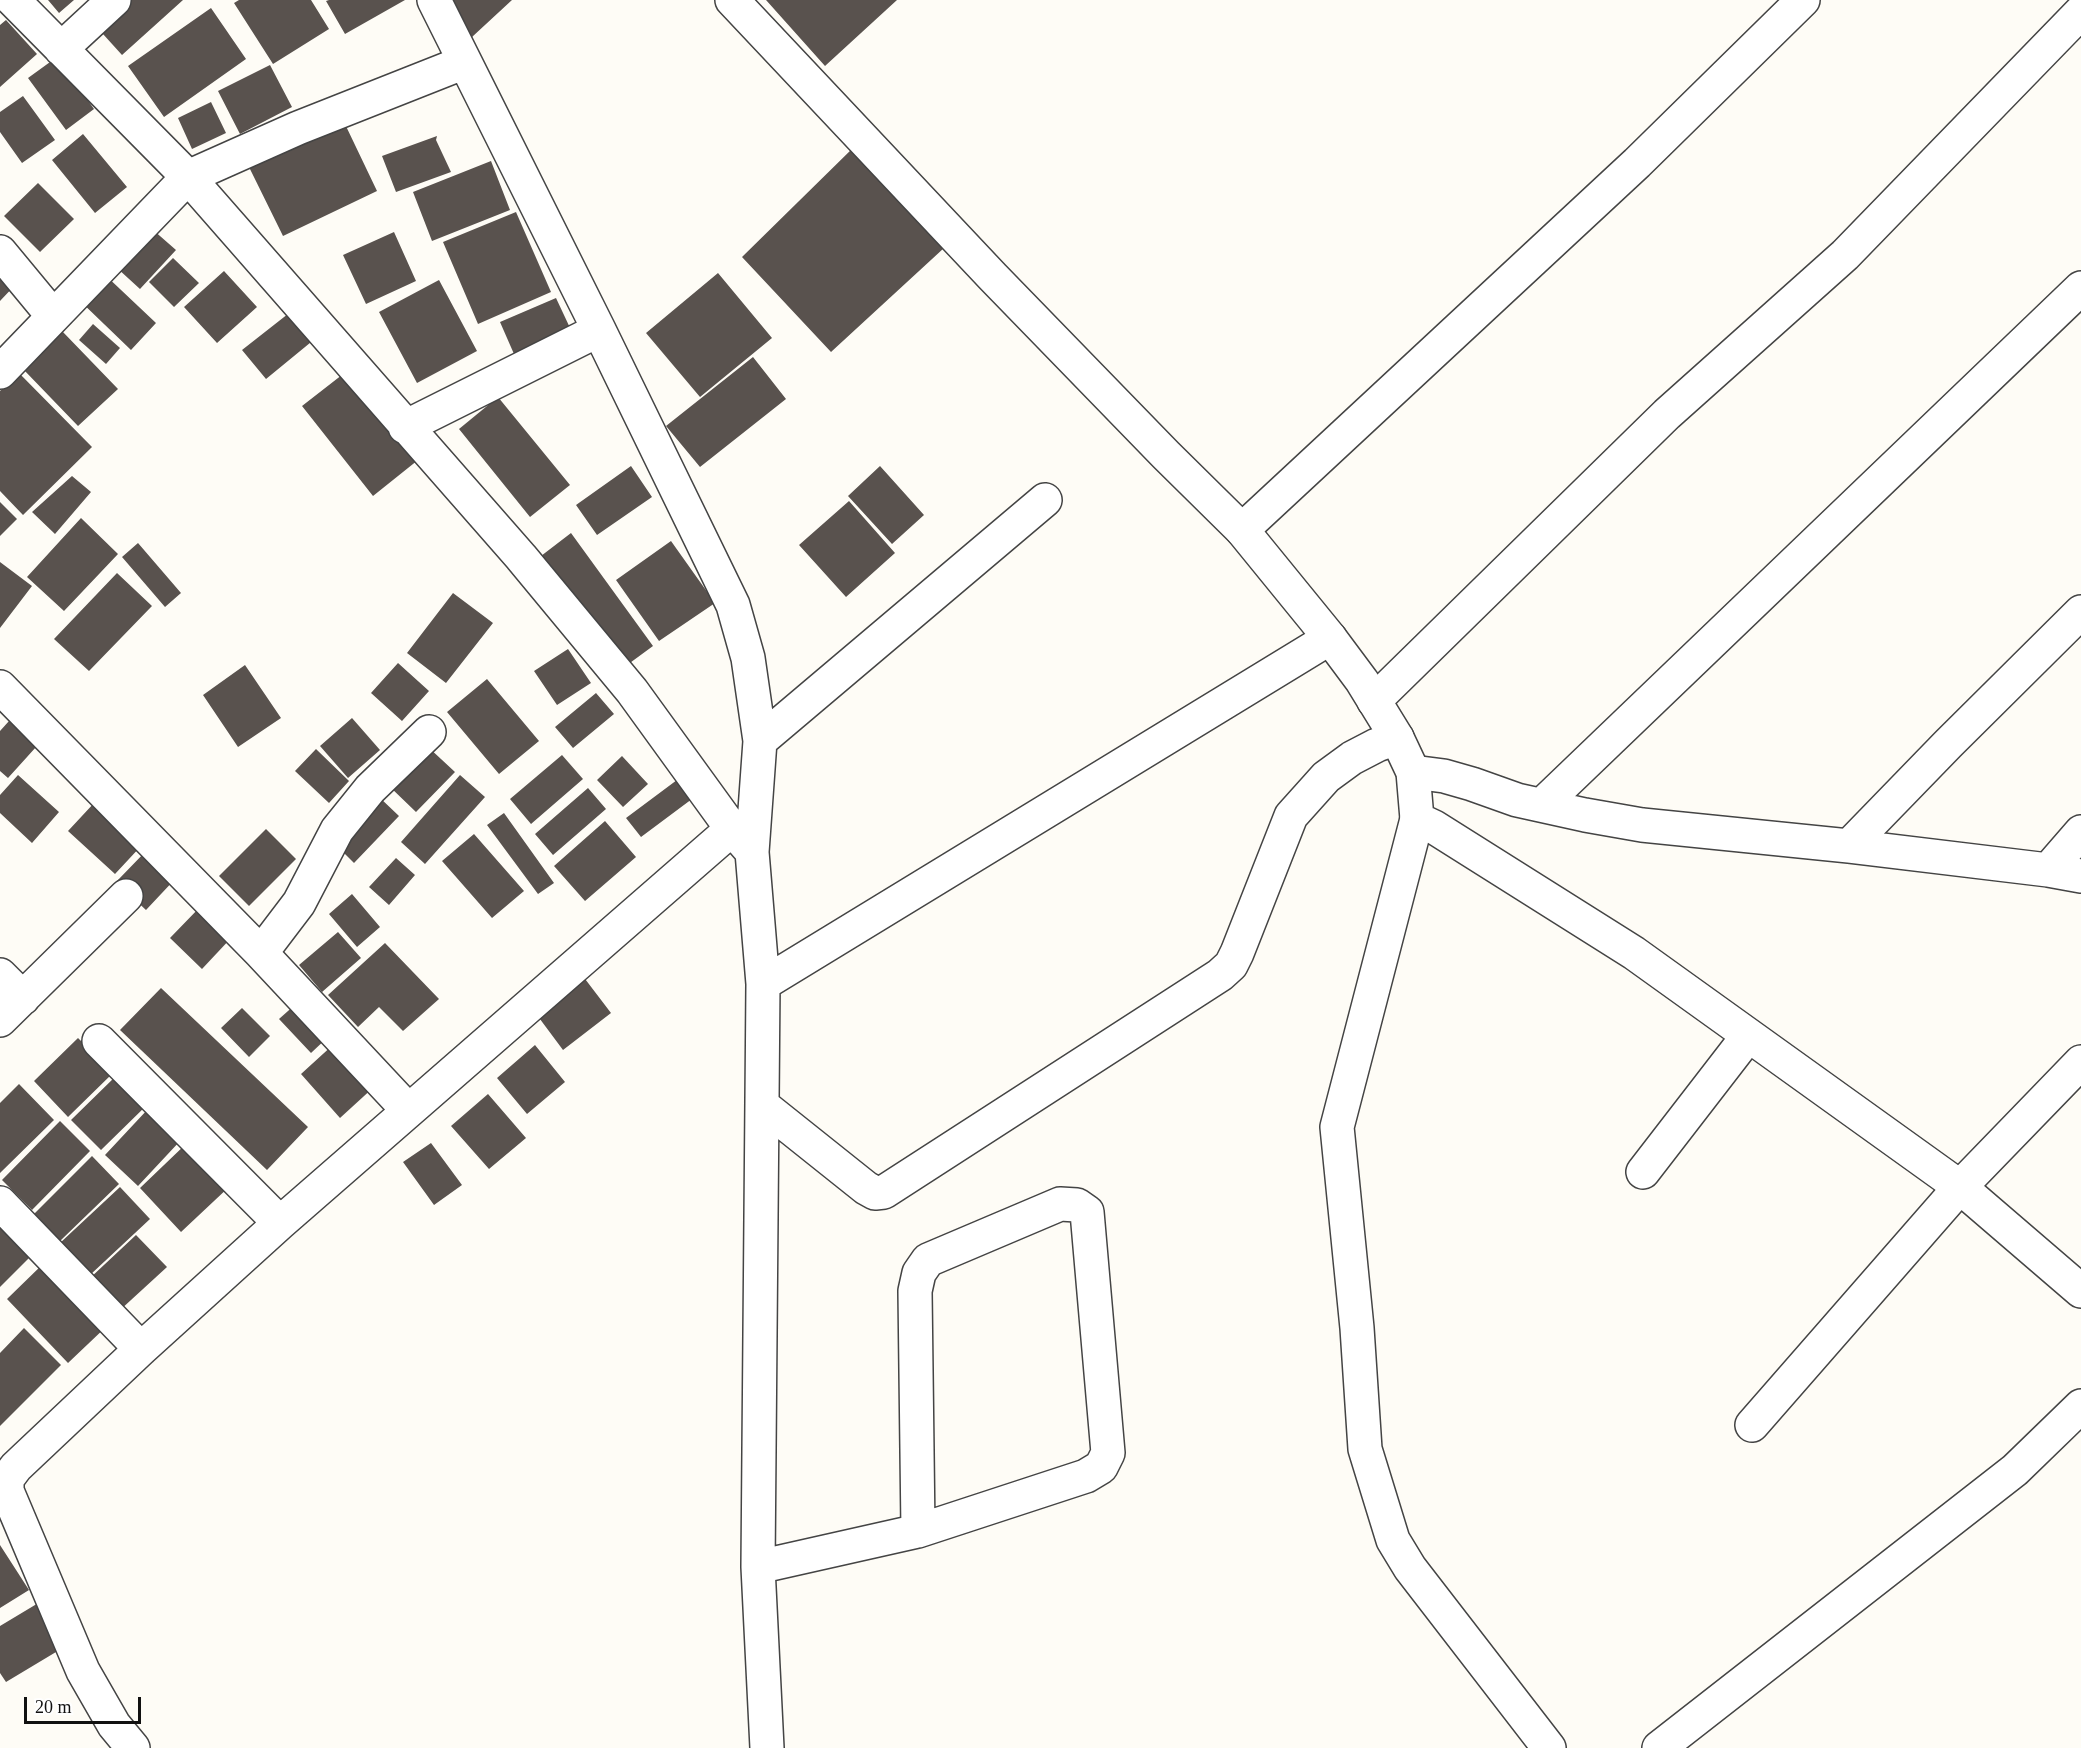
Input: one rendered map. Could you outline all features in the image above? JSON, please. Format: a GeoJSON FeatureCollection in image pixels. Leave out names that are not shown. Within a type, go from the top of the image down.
{"type":"FeatureCollection","features":[{"type":"Feature","properties":{"kind":"street"},"geometry":{"type":"LineString","coordinates":[[14,0],[188,177],[521,557],[632,691],[742,841]]}},
{"type":"Feature","properties":{"kind":"street"},"geometry":{"type":"LineString","coordinates":[[61,49],[114,0]]}},
{"type":"Feature","properties":{"kind":"street"},"geometry":{"type":"LineString","coordinates":[[434,0],[733,605],[748,658],[760,741],[742,841],[763,984],[758,1567],[767,1748]]}},
{"type":"Feature","properties":{"kind":"street"},"geometry":{"type":"LineString","coordinates":[[732,0],[1001,286],[1242,530],[1362,681],[1374,701],[1375,747]]}},
{"type":"Feature","properties":{"kind":"street"},"geometry":{"type":"LineString","coordinates":[[1242,530],[1637,164],[1803,0]]}},
{"type":"Feature","properties":{"kind":"street"},"geometry":{"type":"LineString","coordinates":[[1374,701],[1667,414],[1845,255],[2081,12]]}},
{"type":"Feature","properties":{"kind":"street"},"geometry":{"type":"LineString","coordinates":[[0,372],[188,177],[298,129],[465,62]]}},
{"type":"Feature","properties":{"kind":"street"},"geometry":{"type":"LineString","coordinates":[[0,252],[53,316]]}},
{"type":"Feature","properties":{"kind":"street"},"geometry":{"type":"LineString","coordinates":[[1542,805],[2081,288]]}},
{"type":"Feature","properties":{"kind":"street"},"geometry":{"type":"LineString","coordinates":[[405,427],[599,330]]}},
{"type":"Feature","properties":{"kind":"street"},"geometry":{"type":"LineString","coordinates":[[760,741],[1045,500]]}},
{"type":"Feature","properties":{"kind":"street"},"geometry":{"type":"LineString","coordinates":[[1849,846],[2081,612]]}},
{"type":"Feature","properties":{"kind":"street"},"geometry":{"type":"LineString","coordinates":[[763,984],[1330,638]]}},
{"type":"Feature","properties":{"kind":"street"},"geometry":{"type":"LineString","coordinates":[[0,687],[261,953],[408,1110]]}},
{"type":"Feature","properties":{"kind":"street"},"geometry":{"type":"LineString","coordinates":[[261,953],[298,903],[337,830],[370,789],[429,732]]}},
{"type":"Feature","properties":{"kind":"street"},"geometry":{"type":"LineString","coordinates":[[1375,747],[1413,772],[1444,776],[1517,800],[1585,816],[1642,825],[1849,846],[2081,876]]}},
{"type":"Feature","properties":{"kind":"street"},"geometry":{"type":"LineString","coordinates":[[762,1105],[866,1188],[875,1193],[884,1192],[1220,975],[1231,965],[1237,953],[1291,816],[1326,777],[1375,747]]}},
{"type":"Feature","properties":{"kind":"street"},"geometry":{"type":"LineString","coordinates":[[1413,772],[1417,819],[1337,1127],[1357,1328],[1365,1449],[1393,1540],[1410,1568],[1549,1748]]}},
{"type":"Feature","properties":{"kind":"street"},"geometry":{"type":"LineString","coordinates":[[1417,819],[1434,827],[1634,953],[1960,1186],[2081,1291]]}},
{"type":"Feature","properties":{"kind":"street"},"geometry":{"type":"LineString","coordinates":[[2048,870],[2081,832]]}},
{"type":"Feature","properties":{"kind":"street"},"geometry":{"type":"LineString","coordinates":[[133,1748],[114,1725],[83,1671],[3,1486],[7,1479],[16,1467],[141,1349],[408,1110],[742,841]]}},
{"type":"Feature","properties":{"kind":"street"},"geometry":{"type":"LineString","coordinates":[[0,1020],[126,896]]}},
{"type":"Feature","properties":{"kind":"street"},"geometry":{"type":"LineString","coordinates":[[0,975],[23,998]]}},
{"type":"Feature","properties":{"kind":"street"},"geometry":{"type":"LineString","coordinates":[[1643,1173],[1748,1036]]}},
{"type":"Feature","properties":{"kind":"street"},"geometry":{"type":"LineString","coordinates":[[99,1041],[280,1223]]}},
{"type":"Feature","properties":{"kind":"street"},"geometry":{"type":"LineString","coordinates":[[1752,1425],[1960,1186],[2081,1062]]}},
{"type":"Feature","properties":{"kind":"street"},"geometry":{"type":"LineString","coordinates":[[0,1203],[141,1349]]}},
{"type":"Feature","properties":{"kind":"street"},"geometry":{"type":"LineString","coordinates":[[758,1567],[918,1531],[1086,1476],[1101,1467],[1108,1453],[1087,1212],[1077,1205],[1060,1204],[928,1260],[918,1273],[915,1291],[918,1531]]}},
{"type":"Feature","properties":{"kind":"street"},"geometry":{"type":"LineString","coordinates":[[1659,1748],[2015,1470],[2081,1406]]}},
{"type":"Feature","properties":{"kind":"building"},"geometry":{"type":"Polygon","coordinates":[[[48,0],[74,0],[59,13],[48,0]]]}},
{"type":"Feature","properties":{"kind":"building"},"geometry":{"type":"Polygon","coordinates":[[[119,0],[183,0],[122,55],[93,23],[119,0]]]}},
{"type":"Feature","properties":{"kind":"building"},"geometry":{"type":"Polygon","coordinates":[[[239,0],[311,0],[329,29],[273,64],[234,3],[239,0]]]}},
{"type":"Feature","properties":{"kind":"building"},"geometry":{"type":"Polygon","coordinates":[[[405,0],[345,34],[326,1],[405,0]]]}},
{"type":"Feature","properties":{"kind":"building"},"geometry":{"type":"Polygon","coordinates":[[[453,0],[512,0],[472,37],[453,0]]]}},
{"type":"Feature","properties":{"kind":"building"},"geometry":{"type":"Polygon","coordinates":[[[766,0],[897,0],[825,66],[766,0]]]}},
{"type":"Feature","properties":{"kind":"building"},"geometry":{"type":"Polygon","coordinates":[[[211,8],[246,59],[164,117],[128,66],[211,8]]]}},
{"type":"Feature","properties":{"kind":"building"},"geometry":{"type":"Polygon","coordinates":[[[6,20],[37,54],[0,87],[0,25],[6,20]]]}},
{"type":"Feature","properties":{"kind":"building"},"geometry":{"type":"Polygon","coordinates":[[[57,57],[94,109],[66,130],[28,78],[57,57]]]}},
{"type":"Feature","properties":{"kind":"building"},"geometry":{"type":"Polygon","coordinates":[[[270,65],[292,107],[240,134],[218,91],[270,65]]]}},
{"type":"Feature","properties":{"kind":"building"},"geometry":{"type":"Polygon","coordinates":[[[23,96],[55,140],[22,163],[0,132],[0,112],[23,96]]]}},
{"type":"Feature","properties":{"kind":"building"},"geometry":{"type":"Polygon","coordinates":[[[211,102],[226,133],[192,149],[178,118],[211,102]]]}},
{"type":"Feature","properties":{"kind":"building"},"geometry":{"type":"Polygon","coordinates":[[[344,122],[377,191],[283,236],[249,167],[344,122]]]}},
{"type":"Feature","properties":{"kind":"building"},"geometry":{"type":"Polygon","coordinates":[[[83,134],[127,187],[95,213],[52,160],[83,134]]]}},
{"type":"Feature","properties":{"kind":"building"},"geometry":{"type":"Polygon","coordinates":[[[437,136],[436,140],[451,172],[396,192],[382,156],[437,136]]]}},
{"type":"Feature","properties":{"kind":"building"},"geometry":{"type":"Polygon","coordinates":[[[855,146],[944,248],[831,352],[742,257],[855,146]]]}},
{"type":"Feature","properties":{"kind":"building"},"geometry":{"type":"Polygon","coordinates":[[[491,161],[510,210],[432,241],[413,192],[491,161]]]}},
{"type":"Feature","properties":{"kind":"building"},"geometry":{"type":"Polygon","coordinates":[[[38,183],[74,219],[40,252],[4,216],[38,183]]]}},
{"type":"Feature","properties":{"kind":"building"},"geometry":{"type":"Polygon","coordinates":[[[516,212],[551,292],[478,324],[443,242],[516,212]]]}},
{"type":"Feature","properties":{"kind":"building"},"geometry":{"type":"Polygon","coordinates":[[[152,229],[176,250],[140,289],[117,268],[152,229]]]}},
{"type":"Feature","properties":{"kind":"building"},"geometry":{"type":"Polygon","coordinates":[[[394,232],[416,281],[366,304],[343,255],[394,232]]]}},
{"type":"Feature","properties":{"kind":"building"},"geometry":{"type":"Polygon","coordinates":[[[173,258],[199,283],[174,307],[149,282],[173,258]]]}},
{"type":"Feature","properties":{"kind":"building"},"geometry":{"type":"Polygon","coordinates":[[[0,266],[17,283],[0,301],[0,266]]]}},
{"type":"Feature","properties":{"kind":"building"},"geometry":{"type":"Polygon","coordinates":[[[224,271],[257,307],[217,343],[184,307],[224,271]]]}},
{"type":"Feature","properties":{"kind":"building"},"geometry":{"type":"Polygon","coordinates":[[[102,272],[156,323],[131,350],[77,298],[102,272]]]}},
{"type":"Feature","properties":{"kind":"building"},"geometry":{"type":"Polygon","coordinates":[[[718,273],[772,338],[700,397],[646,333],[718,273]]]}},
{"type":"Feature","properties":{"kind":"building"},"geometry":{"type":"Polygon","coordinates":[[[439,280],[477,351],[417,383],[379,312],[439,280]]]}},
{"type":"Feature","properties":{"kind":"building"},"geometry":{"type":"Polygon","coordinates":[[[556,298],[571,330],[514,354],[500,322],[556,298]]]}},
{"type":"Feature","properties":{"kind":"building"},"geometry":{"type":"Polygon","coordinates":[[[293,310],[316,338],[266,379],[242,350],[293,310]]]}},
{"type":"Feature","properties":{"kind":"building"},"geometry":{"type":"Polygon","coordinates":[[[93,324],[120,348],[106,364],[79,340],[93,324]]]}},
{"type":"Feature","properties":{"kind":"building"},"geometry":{"type":"Polygon","coordinates":[[[62,331],[118,389],[78,426],[23,369],[62,331]]]}},
{"type":"Feature","properties":{"kind":"building"},"geometry":{"type":"Polygon","coordinates":[[[753,357],[786,399],[700,467],[666,426],[753,357]]]}},
{"type":"Feature","properties":{"kind":"building"},"geometry":{"type":"Polygon","coordinates":[[[347,371],[418,460],[373,496],[302,406],[347,371]]]}},
{"type":"Feature","properties":{"kind":"building"},"geometry":{"type":"Polygon","coordinates":[[[18,372],[92,447],[23,515],[0,491],[0,391],[18,372]]]}},
{"type":"Feature","properties":{"kind":"building"},"geometry":{"type":"Polygon","coordinates":[[[498,397],[570,485],[530,517],[459,429],[498,397]]]}},
{"type":"Feature","properties":{"kind":"building"},"geometry":{"type":"Polygon","coordinates":[[[631,466],[652,497],[597,535],[576,505],[631,466]]]}},
{"type":"Feature","properties":{"kind":"building"},"geometry":{"type":"Polygon","coordinates":[[[880,466],[924,515],[892,544],[848,496],[880,466]]]}},
{"type":"Feature","properties":{"kind":"building"},"geometry":{"type":"Polygon","coordinates":[[[72,476],[91,492],[55,534],[32,512],[72,476]]]}},
{"type":"Feature","properties":{"kind":"building"},"geometry":{"type":"Polygon","coordinates":[[[849,501],[895,553],[846,597],[799,545],[849,501]]]}},
{"type":"Feature","properties":{"kind":"building"},"geometry":{"type":"Polygon","coordinates":[[[0,502],[17,519],[0,536],[0,502]]]}},
{"type":"Feature","properties":{"kind":"building"},"geometry":{"type":"Polygon","coordinates":[[[81,518],[118,554],[64,611],[27,577],[81,518]]]}},
{"type":"Feature","properties":{"kind":"building"},"geometry":{"type":"Polygon","coordinates":[[[571,533],[653,646],[623,668],[541,556],[571,533]]]}},
{"type":"Feature","properties":{"kind":"building"},"geometry":{"type":"Polygon","coordinates":[[[671,541],[715,603],[659,641],[616,580],[671,541]]]}},
{"type":"Feature","properties":{"kind":"building"},"geometry":{"type":"Polygon","coordinates":[[[138,543],[181,593],[165,607],[122,557],[138,543]]]}},
{"type":"Feature","properties":{"kind":"building"},"geometry":{"type":"Polygon","coordinates":[[[0,562],[32,586],[0,628],[0,562]]]}},
{"type":"Feature","properties":{"kind":"building"},"geometry":{"type":"Polygon","coordinates":[[[117,573],[152,606],[89,671],[54,639],[117,573]]]}},
{"type":"Feature","properties":{"kind":"building"},"geometry":{"type":"Polygon","coordinates":[[[453,593],[493,623],[446,683],[407,653],[453,593]]]}},
{"type":"Feature","properties":{"kind":"building"},"geometry":{"type":"Polygon","coordinates":[[[568,649],[591,683],[557,705],[534,671],[568,649]]]}},
{"type":"Feature","properties":{"kind":"building"},"geometry":{"type":"Polygon","coordinates":[[[398,663],[429,691],[402,721],[371,693],[398,663]]]}},
{"type":"Feature","properties":{"kind":"building"},"geometry":{"type":"Polygon","coordinates":[[[245,665],[281,718],[238,747],[203,695],[245,665]]]}},
{"type":"Feature","properties":{"kind":"building"},"geometry":{"type":"Polygon","coordinates":[[[487,679],[539,741],[499,774],[447,712],[487,679]]]}},
{"type":"Feature","properties":{"kind":"building"},"geometry":{"type":"Polygon","coordinates":[[[596,693],[614,714],[573,748],[555,727],[596,693]]]}},
{"type":"Feature","properties":{"kind":"building"},"geometry":{"type":"Polygon","coordinates":[[[18,711],[46,736],[8,778],[0,771],[0,731],[18,711]]]}},
{"type":"Feature","properties":{"kind":"building"},"geometry":{"type":"Polygon","coordinates":[[[352,718],[380,750],[348,778],[320,746],[352,718]]]}},
{"type":"Feature","properties":{"kind":"building"},"geometry":{"type":"Polygon","coordinates":[[[427,746],[455,772],[416,812],[389,786],[427,746]]]}},
{"type":"Feature","properties":{"kind":"building"},"geometry":{"type":"Polygon","coordinates":[[[316,749],[349,781],[329,803],[295,771],[316,749]]]}},
{"type":"Feature","properties":{"kind":"building"},"geometry":{"type":"Polygon","coordinates":[[[562,755],[583,779],[531,824],[510,799],[562,755]]]}},
{"type":"Feature","properties":{"kind":"building"},"geometry":{"type":"Polygon","coordinates":[[[622,756],[648,784],[623,807],[597,780],[622,756]]]}},
{"type":"Feature","properties":{"kind":"building"},"geometry":{"type":"Polygon","coordinates":[[[18,775],[59,812],[32,843],[0,813],[0,795],[18,775]]]}},
{"type":"Feature","properties":{"kind":"building"},"geometry":{"type":"Polygon","coordinates":[[[460,775],[485,797],[425,864],[401,842],[460,775]]]}},
{"type":"Feature","properties":{"kind":"building"},"geometry":{"type":"Polygon","coordinates":[[[681,777],[696,796],[641,837],[626,818],[681,777]]]}},
{"type":"Feature","properties":{"kind":"building"},"geometry":{"type":"Polygon","coordinates":[[[588,788],[606,809],[553,855],[535,834],[588,788]]]}},
{"type":"Feature","properties":{"kind":"building"},"geometry":{"type":"Polygon","coordinates":[[[378,796],[399,816],[354,863],[333,842],[378,796]]]}},
{"type":"Feature","properties":{"kind":"building"},"geometry":{"type":"Polygon","coordinates":[[[95,802],[142,845],[115,874],[68,831],[95,802]]]}},
{"type":"Feature","properties":{"kind":"building"},"geometry":{"type":"Polygon","coordinates":[[[504,813],[554,883],[538,894],[487,825],[504,813]]]}},
{"type":"Feature","properties":{"kind":"building"},"geometry":{"type":"Polygon","coordinates":[[[605,821],[636,857],[585,901],[554,866],[605,821]]]}},
{"type":"Feature","properties":{"kind":"building"},"geometry":{"type":"Polygon","coordinates":[[[266,829],[296,859],[249,906],[219,876],[266,829]]]}},
{"type":"Feature","properties":{"kind":"building"},"geometry":{"type":"Polygon","coordinates":[[[474,834],[524,891],[492,918],[442,861],[474,834]]]}},
{"type":"Feature","properties":{"kind":"building"},"geometry":{"type":"Polygon","coordinates":[[[148,849],[177,877],[146,910],[116,882],[148,849]]]}},
{"type":"Feature","properties":{"kind":"building"},"geometry":{"type":"Polygon","coordinates":[[[396,858],[415,875],[389,905],[369,887],[396,858]]]}},
{"type":"Feature","properties":{"kind":"building"},"geometry":{"type":"Polygon","coordinates":[[[352,894],[380,927],[357,947],[329,914],[352,894]]]}},
{"type":"Feature","properties":{"kind":"building"},"geometry":{"type":"Polygon","coordinates":[[[200,907],[232,937],[202,969],[170,938],[200,907]]]}},
{"type":"Feature","properties":{"kind":"building"},"geometry":{"type":"Polygon","coordinates":[[[338,932],[361,958],[322,992],[299,965],[338,932]]]}},
{"type":"Feature","properties":{"kind":"building"},"geometry":{"type":"Polygon","coordinates":[[[385,943],[439,999],[403,1031],[379,1007],[358,1027],[328,995],[385,943]]]}},
{"type":"Feature","properties":{"kind":"building"},"geometry":{"type":"Polygon","coordinates":[[[579,971],[611,1013],[563,1050],[531,1007],[579,971]]]}},
{"type":"Feature","properties":{"kind":"building"},"geometry":{"type":"Polygon","coordinates":[[[161,988],[308,1127],[267,1170],[120,1030],[161,988]]]}},
{"type":"Feature","properties":{"kind":"building"},"geometry":{"type":"Polygon","coordinates":[[[297,1003],[328,1037],[311,1053],[279,1019],[297,1003]]]}},
{"type":"Feature","properties":{"kind":"building"},"geometry":{"type":"Polygon","coordinates":[[[242,1008],[270,1036],[249,1057],[221,1028],[242,1008]]]}},
{"type":"Feature","properties":{"kind":"building"},"geometry":{"type":"Polygon","coordinates":[[[78,1038],[113,1073],[68,1117],[34,1081],[78,1038]]]}},
{"type":"Feature","properties":{"kind":"building"},"geometry":{"type":"Polygon","coordinates":[[[335,1043],[375,1086],[340,1118],[301,1074],[335,1043]]]}},
{"type":"Feature","properties":{"kind":"building"},"geometry":{"type":"Polygon","coordinates":[[[535,1045],[565,1082],[527,1114],[497,1078],[535,1045]]]}},
{"type":"Feature","properties":{"kind":"building"},"geometry":{"type":"Polygon","coordinates":[[[118,1074],[148,1104],[101,1150],[71,1120],[118,1074]]]}},
{"type":"Feature","properties":{"kind":"building"},"geometry":{"type":"Polygon","coordinates":[[[19,1084],[54,1120],[0,1173],[0,1103],[19,1084]]]}},
{"type":"Feature","properties":{"kind":"building"},"geometry":{"type":"Polygon","coordinates":[[[488,1094],[526,1138],[489,1169],[451,1126],[488,1094]]]}},
{"type":"Feature","properties":{"kind":"building"},"geometry":{"type":"Polygon","coordinates":[[[148,1109],[181,1140],[138,1186],[105,1155],[148,1109]]]}},
{"type":"Feature","properties":{"kind":"building"},"geometry":{"type":"Polygon","coordinates":[[[60,1121],[90,1151],[32,1210],[2,1180],[60,1121]]]}},
{"type":"Feature","properties":{"kind":"building"},"geometry":{"type":"Polygon","coordinates":[[[188,1142],[230,1186],[181,1232],[140,1188],[188,1142]]]}},
{"type":"Feature","properties":{"kind":"building"},"geometry":{"type":"Polygon","coordinates":[[[431,1143],[462,1185],[434,1205],[403,1162],[431,1143]]]}},
{"type":"Feature","properties":{"kind":"building"},"geometry":{"type":"Polygon","coordinates":[[[92,1156],[119,1184],[60,1241],[34,1214],[92,1156]]]}},
{"type":"Feature","properties":{"kind":"building"},"geometry":{"type":"Polygon","coordinates":[[[120,1187],[150,1219],[90,1275],[60,1243],[120,1187]]]}},
{"type":"Feature","properties":{"kind":"building"},"geometry":{"type":"Polygon","coordinates":[[[0,1221],[36,1251],[0,1287],[0,1221]]]}},
{"type":"Feature","properties":{"kind":"building"},"geometry":{"type":"Polygon","coordinates":[[[136,1235],[167,1267],[119,1311],[89,1279],[136,1235]]]}},
{"type":"Feature","properties":{"kind":"building"},"geometry":{"type":"Polygon","coordinates":[[[46,1261],[108,1325],[68,1363],[7,1299],[46,1261]]]}},
{"type":"Feature","properties":{"kind":"building"},"geometry":{"type":"Polygon","coordinates":[[[24,1328],[61,1365],[0,1426],[0,1353],[24,1328]]]}},
{"type":"Feature","properties":{"kind":"building"},"geometry":{"type":"Polygon","coordinates":[[[0,1545],[29,1590],[0,1608],[0,1545]]]}},
{"type":"Feature","properties":{"kind":"building"},"geometry":{"type":"Polygon","coordinates":[[[40,1602],[66,1646],[6,1682],[0,1673],[0,1626],[40,1602]]]}}]}
